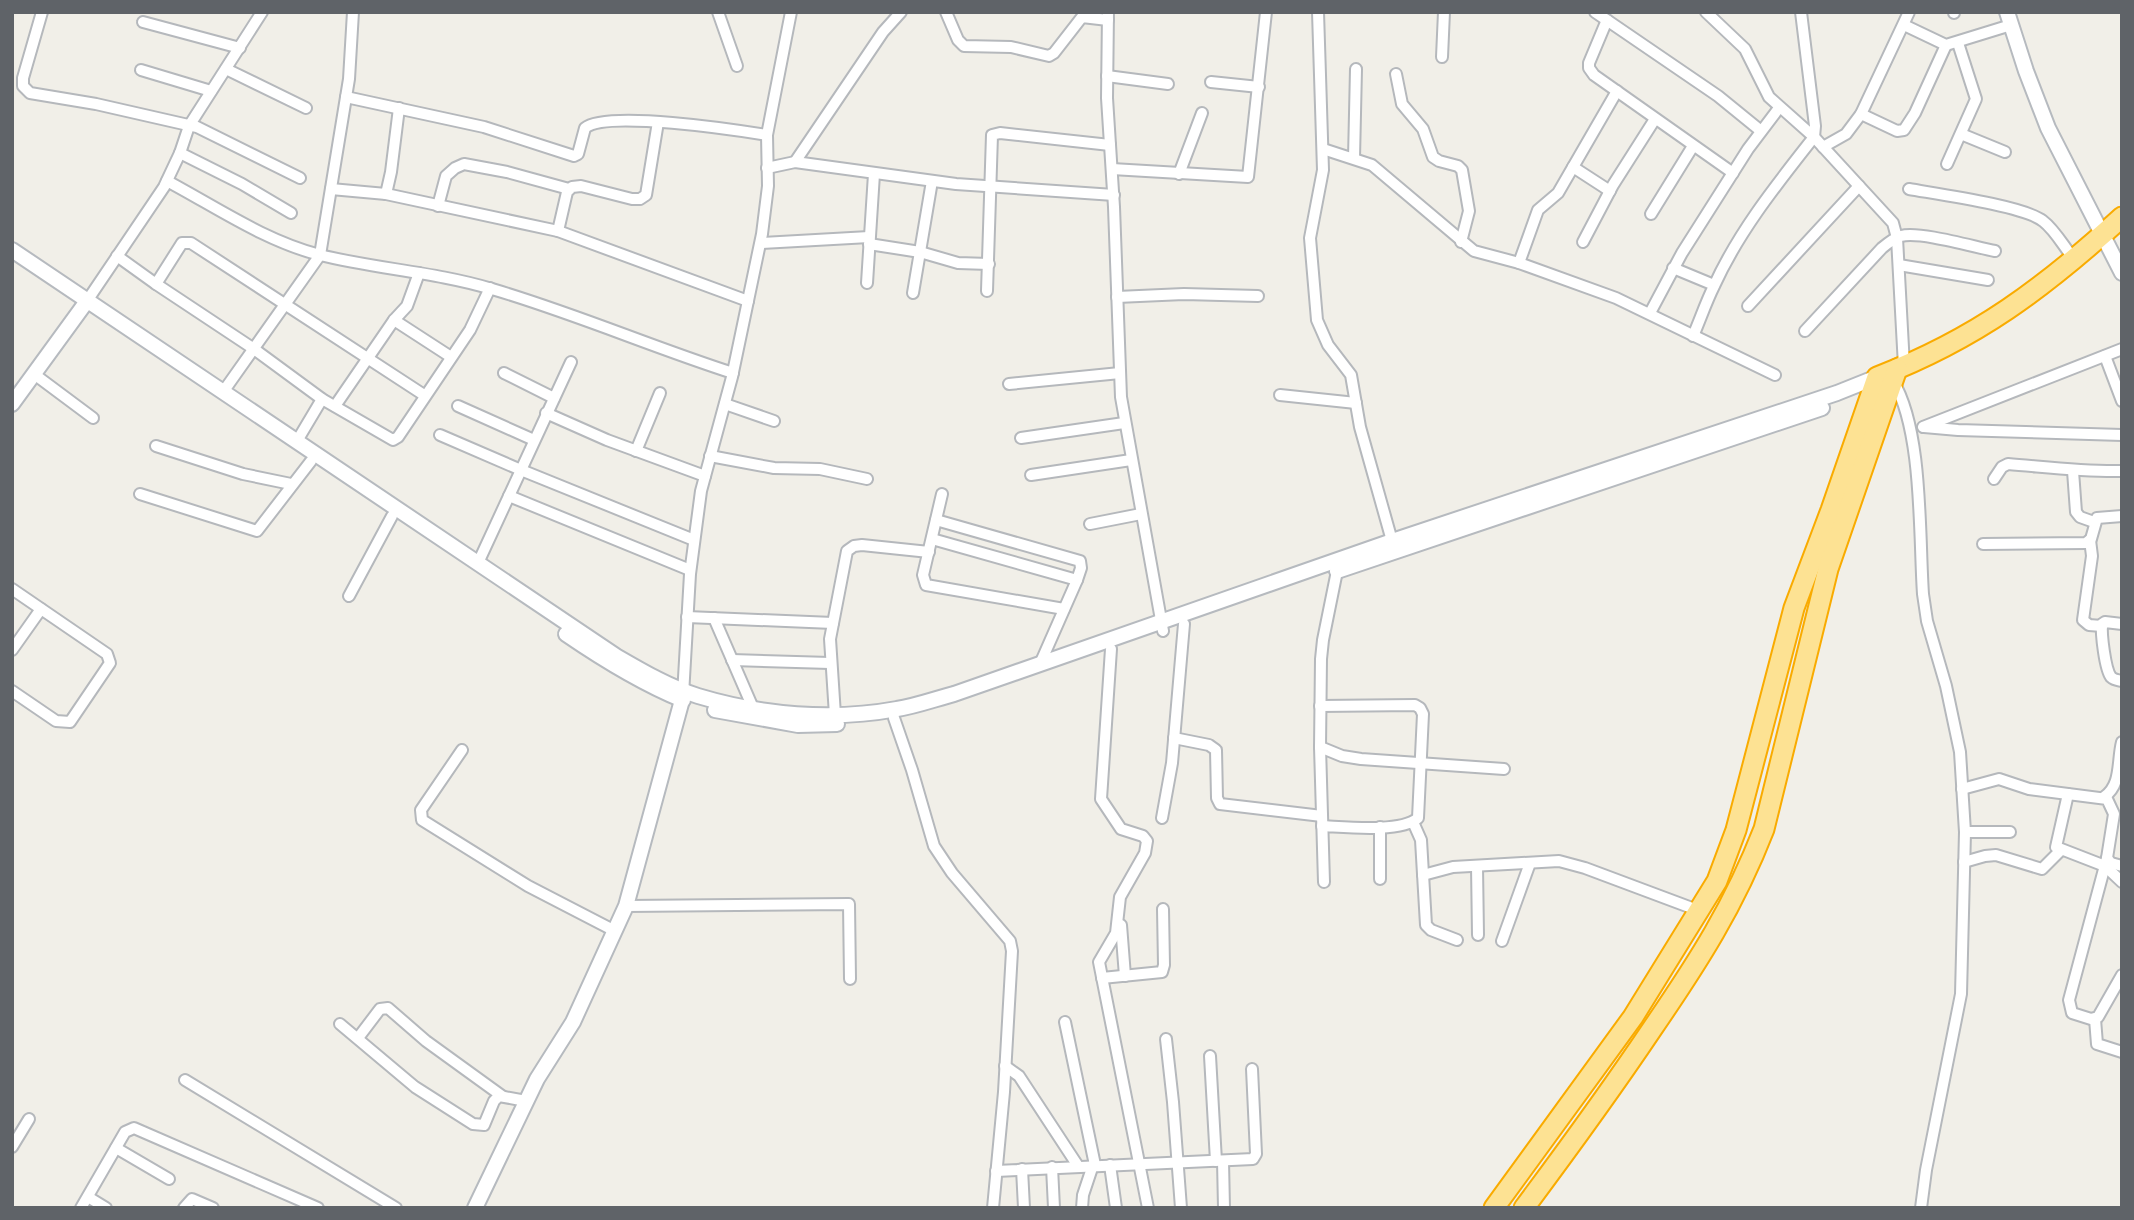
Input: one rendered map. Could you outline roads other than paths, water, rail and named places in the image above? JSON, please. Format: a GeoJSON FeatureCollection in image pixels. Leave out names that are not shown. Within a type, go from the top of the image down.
{"type":"FeatureCollection","features":[{"type":"Feature","properties":{"kind":"highway"},"geometry":{"type":"LineString","coordinates":[[1889,377],[1944,359],[1988,335],[2045,296],[2111,236],[2122,217]]}},
{"type":"Feature","properties":{"kind":"highway"},"geometry":{"type":"LineString","coordinates":[[1493,1208],[1633,1017],[1717,881],[1736,830],[1794,608],[1831,510],[1889,377],[1981,328],[2039,289],[2074,259],[2111,236]]}},
{"type":"Feature","properties":{"kind":"highway"},"geometry":{"type":"LineString","coordinates":[[1524,1208],[1601,1104],[1700,959],[1730,908],[1750,864],[1764,829],[1828,569],[1889,377]]}},
{"type":"Feature","properties":{"kind":"main road"},"geometry":{"type":"LineString","coordinates":[[2009,19],[2048,128],[2111,236],[2120,266]]}},
{"type":"Feature","properties":{"kind":"main road"},"geometry":{"type":"LineString","coordinates":[[12,250],[84,304],[608,663],[648,685],[683,694],[743,716],[797,725],[847,724],[894,718],[958,703],[1111,649],[1162,627],[1184,624],[1337,571],[1394,547]]}},
{"type":"Feature","properties":{"kind":"main road"},"geometry":{"type":"LineString","coordinates":[[12,261],[223,392],[616,656],[683,694],[797,714],[835,715],[897,709],[954,694],[1040,664],[1162,627],[1889,377]]}},
{"type":"Feature","properties":{"kind":"main road"},"geometry":{"type":"LineString","coordinates":[[12,404],[84,304]]}},
{"type":"Feature","properties":{"kind":"main road"},"geometry":{"type":"LineString","coordinates":[[475,1208],[537,1079],[573,1022],[615,931],[625,906],[683,694]]}},
{"type":"Feature","properties":{"kind":"street"},"geometry":{"type":"LineString","coordinates":[[42,12],[25,69],[23,86],[30,93],[96,104],[204,130],[300,178]]}},
{"type":"Feature","properties":{"kind":"street"},"geometry":{"type":"LineString","coordinates":[[84,304],[167,181],[190,126],[262,12]]}},
{"type":"Feature","properties":{"kind":"street"},"geometry":{"type":"LineString","coordinates":[[223,392],[320,255],[346,97],[353,15],[342,12]]}},
{"type":"Feature","properties":{"kind":"street"},"geometry":{"type":"LineString","coordinates":[[718,12],[737,66]]}},
{"type":"Feature","properties":{"kind":"street"},"geometry":{"type":"LineString","coordinates":[[683,694],[694,540],[705,477],[733,373],[761,243],[768,186],[767,135],[791,12]]}},
{"type":"Feature","properties":{"kind":"street"},"geometry":{"type":"LineString","coordinates":[[795,162],[883,32],[901,12]]}},
{"type":"Feature","properties":{"kind":"street"},"geometry":{"type":"LineString","coordinates":[[946,12],[958,40],[964,46],[1011,47],[1045,56],[1054,53],[1082,17],[1108,16],[1107,76],[1114,195],[1119,373],[1124,424],[1162,627]]}},
{"type":"Feature","properties":{"kind":"street"},"geometry":{"type":"LineString","coordinates":[[1112,169],[1248,177],[1266,12]]}},
{"type":"Feature","properties":{"kind":"street"},"geometry":{"type":"LineString","coordinates":[[1318,12],[1323,170],[1310,238],[1317,320],[1328,345],[1349,370],[1360,427],[1394,547]]}},
{"type":"Feature","properties":{"kind":"street"},"geometry":{"type":"LineString","coordinates":[[1442,57],[1444,12]]}},
{"type":"Feature","properties":{"kind":"street"},"geometry":{"type":"LineString","coordinates":[[1595,12],[1718,96],[1760,131]]}},
{"type":"Feature","properties":{"kind":"street"},"geometry":{"type":"LineString","coordinates":[[1706,12],[1745,49],[1765,89],[1780,108],[1814,137],[1890,218],[1897,237],[1899,265],[1889,377],[1917,426],[1923,594],[1927,621],[1954,717],[1960,752],[1965,832],[1961,994],[1921,1208]]}},
{"type":"Feature","properties":{"kind":"street"},"geometry":{"type":"LineString","coordinates":[[1693,336],[1714,285],[1765,200],[1814,137],[1815,126],[1801,12]]}},
{"type":"Feature","properties":{"kind":"street"},"geometry":{"type":"LineString","coordinates":[[1823,147],[1846,134],[1861,114],[1909,12]]}},
{"type":"Feature","properties":{"kind":"street"},"geometry":{"type":"LineString","coordinates":[[1904,25],[1939,44],[1952,44],[2009,19]]}},
{"type":"Feature","properties":{"kind":"street"},"geometry":{"type":"LineString","coordinates":[[1607,20],[1589,68],[1594,75],[1733,173]]}},
{"type":"Feature","properties":{"kind":"street"},"geometry":{"type":"LineString","coordinates":[[143,22],[240,48]]}},
{"type":"Feature","properties":{"kind":"street"},"geometry":{"type":"LineString","coordinates":[[1861,114],[1897,131],[1904,130],[1916,113],[1952,44]]}},
{"type":"Feature","properties":{"kind":"street"},"geometry":{"type":"LineString","coordinates":[[1947,164],[1974,107],[1976,96],[1952,44]]}},
{"type":"Feature","properties":{"kind":"street"},"geometry":{"type":"LineString","coordinates":[[12,66],[25,69]]}},
{"type":"Feature","properties":{"kind":"street"},"geometry":{"type":"LineString","coordinates":[[226,69],[306,108]]}},
{"type":"Feature","properties":{"kind":"street"},"geometry":{"type":"LineString","coordinates":[[1354,158],[1356,69]]}},
{"type":"Feature","properties":{"kind":"street"},"geometry":{"type":"LineString","coordinates":[[141,70],[211,91]]}},
{"type":"Feature","properties":{"kind":"street"},"geometry":{"type":"LineString","coordinates":[[1396,74],[1402,104],[1423,129],[1433,157],[1462,170],[1469,211],[1461,242]]}},
{"type":"Feature","properties":{"kind":"street"},"geometry":{"type":"LineString","coordinates":[[1107,76],[1168,84]]}},
{"type":"Feature","properties":{"kind":"street"},"geometry":{"type":"LineString","coordinates":[[1212,82],[1259,87]]}},
{"type":"Feature","properties":{"kind":"street"},"geometry":{"type":"LineString","coordinates":[[1519,263],[1538,210],[1558,193],[1617,92]]}},
{"type":"Feature","properties":{"kind":"street"},"geometry":{"type":"LineString","coordinates":[[346,97],[484,127],[574,156],[577,155],[585,128],[589,125],[657,122],[700,124],[767,135]]}},
{"type":"Feature","properties":{"kind":"street"},"geometry":{"type":"LineString","coordinates":[[386,194],[399,108]]}},
{"type":"Feature","properties":{"kind":"street"},"geometry":{"type":"LineString","coordinates":[[1650,313],[1673,268],[1733,173],[1760,131],[1780,108]]}},
{"type":"Feature","properties":{"kind":"street"},"geometry":{"type":"LineString","coordinates":[[1179,174],[1202,113]]}},
{"type":"Feature","properties":{"kind":"street"},"geometry":{"type":"LineString","coordinates":[[1583,242],[1610,191],[1655,118]]}},
{"type":"Feature","properties":{"kind":"street"},"geometry":{"type":"LineString","coordinates":[[438,206],[446,176],[455,167],[464,164],[507,172],[569,189],[581,186],[632,199],[643,198],[648,190],[657,122]]}},
{"type":"Feature","properties":{"kind":"street"},"geometry":{"type":"LineString","coordinates":[[987,291],[990,140],[996,133],[1110,145]]}},
{"type":"Feature","properties":{"kind":"street"},"geometry":{"type":"LineString","coordinates":[[1961,134],[2005,152]]}},
{"type":"Feature","properties":{"kind":"street"},"geometry":{"type":"LineString","coordinates":[[1651,214],[1693,146]]}},
{"type":"Feature","properties":{"kind":"street"},"geometry":{"type":"LineString","coordinates":[[1323,149],[1375,167],[1474,251],[1519,263],[1650,313],[1775,374]]}},
{"type":"Feature","properties":{"kind":"street"},"geometry":{"type":"LineString","coordinates":[[180,153],[242,184],[291,213]]}},
{"type":"Feature","properties":{"kind":"street"},"geometry":{"type":"LineString","coordinates":[[767,169],[795,162],[932,181],[1114,195]]}},
{"type":"Feature","properties":{"kind":"street"},"geometry":{"type":"LineString","coordinates":[[1573,167],[1610,191]]}},
{"type":"Feature","properties":{"kind":"street"},"geometry":{"type":"LineString","coordinates":[[867,283],[874,174]]}},
{"type":"Feature","properties":{"kind":"street"},"geometry":{"type":"LineString","coordinates":[[167,181],[279,241],[320,255],[490,288],[733,373]]}},
{"type":"Feature","properties":{"kind":"street"},"geometry":{"type":"LineString","coordinates":[[913,293],[932,181]]}},
{"type":"Feature","properties":{"kind":"street"},"geometry":{"type":"LineString","coordinates":[[1748,306],[1859,186]]}},
{"type":"Feature","properties":{"kind":"street"},"geometry":{"type":"LineString","coordinates":[[331,189],[386,194],[558,231],[748,301]]}},
{"type":"Feature","properties":{"kind":"street"},"geometry":{"type":"LineString","coordinates":[[558,231],[569,189]]}},
{"type":"Feature","properties":{"kind":"street"},"geometry":{"type":"LineString","coordinates":[[1909,189],[1995,205],[2035,216],[2044,221],[2074,259]]}},
{"type":"Feature","properties":{"kind":"street"},"geometry":{"type":"LineString","coordinates":[[1805,331],[1882,248],[1897,237],[1907,235],[1932,238],[1994,251]]}},
{"type":"Feature","properties":{"kind":"street"},"geometry":{"type":"LineString","coordinates":[[761,243],[869,241],[958,263],[989,264]]}},
{"type":"Feature","properties":{"kind":"street"},"geometry":{"type":"LineString","coordinates":[[156,284],[182,243],[188,242],[424,395]]}},
{"type":"Feature","properties":{"kind":"street"},"geometry":{"type":"LineString","coordinates":[[117,256],[254,349],[322,399],[393,440],[398,437],[470,330],[490,288]]}},
{"type":"Feature","properties":{"kind":"street"},"geometry":{"type":"LineString","coordinates":[[1899,265],[1988,280]]}},
{"type":"Feature","properties":{"kind":"street"},"geometry":{"type":"LineString","coordinates":[[1673,268],[1714,285]]}},
{"type":"Feature","properties":{"kind":"street"},"geometry":{"type":"LineString","coordinates":[[335,406],[394,320],[407,306],[419,273]]}},
{"type":"Feature","properties":{"kind":"street"},"geometry":{"type":"LineString","coordinates":[[1117,297],[1184,294],[1258,296]]}},
{"type":"Feature","properties":{"kind":"street"},"geometry":{"type":"LineString","coordinates":[[394,320],[451,357]]}},
{"type":"Feature","properties":{"kind":"street"},"geometry":{"type":"LineString","coordinates":[[1917,426],[2122,349]]}},
{"type":"Feature","properties":{"kind":"street"},"geometry":{"type":"LineString","coordinates":[[2105,356],[2122,401]]}},
{"type":"Feature","properties":{"kind":"street"},"geometry":{"type":"LineString","coordinates":[[478,563],[571,362]]}},
{"type":"Feature","properties":{"kind":"street"},"geometry":{"type":"LineString","coordinates":[[504,373],[554,398]]}},
{"type":"Feature","properties":{"kind":"street"},"geometry":{"type":"LineString","coordinates":[[1009,384],[1119,373]]}},
{"type":"Feature","properties":{"kind":"street"},"geometry":{"type":"LineString","coordinates":[[34,374],[93,418]]}},
{"type":"Feature","properties":{"kind":"street"},"geometry":{"type":"LineString","coordinates":[[636,451],[660,393]]}},
{"type":"Feature","properties":{"kind":"street"},"geometry":{"type":"LineString","coordinates":[[1280,395],[1356,403]]}},
{"type":"Feature","properties":{"kind":"street"},"geometry":{"type":"LineString","coordinates":[[297,441],[322,399]]}},
{"type":"Feature","properties":{"kind":"street"},"geometry":{"type":"LineString","coordinates":[[725,404],[774,421]]}},
{"type":"Feature","properties":{"kind":"street"},"geometry":{"type":"LineString","coordinates":[[458,406],[534,440]]}},
{"type":"Feature","properties":{"kind":"street"},"geometry":{"type":"LineString","coordinates":[[546,413],[705,477]]}},
{"type":"Feature","properties":{"kind":"street"},"geometry":{"type":"LineString","coordinates":[[1021,439],[1124,424]]}},
{"type":"Feature","properties":{"kind":"street"},"geometry":{"type":"LineString","coordinates":[[1917,426],[1958,430],[2122,435]]}},
{"type":"Feature","properties":{"kind":"street"},"geometry":{"type":"LineString","coordinates":[[440,435],[694,540]]}},
{"type":"Feature","properties":{"kind":"street"},"geometry":{"type":"LineString","coordinates":[[156,446],[243,474],[291,484]]}},
{"type":"Feature","properties":{"kind":"street"},"geometry":{"type":"LineString","coordinates":[[710,456],[774,468],[820,469],[867,479]]}},
{"type":"Feature","properties":{"kind":"street"},"geometry":{"type":"LineString","coordinates":[[1031,475],[1131,460]]}},
{"type":"Feature","properties":{"kind":"street"},"geometry":{"type":"LineString","coordinates":[[140,494],[254,532],[260,530],[291,484],[311,461]]}},
{"type":"Feature","properties":{"kind":"street"},"geometry":{"type":"LineString","coordinates":[[1994,479],[2001,467],[2008,464],[2073,471],[2122,471]]}},
{"type":"Feature","properties":{"kind":"street"},"geometry":{"type":"LineString","coordinates":[[2073,471],[2076,512],[2080,517],[2094,522]]}},
{"type":"Feature","properties":{"kind":"street"},"geometry":{"type":"LineString","coordinates":[[942,494],[923,579],[929,586],[1064,609]]}},
{"type":"Feature","properties":{"kind":"street"},"geometry":{"type":"LineString","coordinates":[[509,496],[690,570]]}},
{"type":"Feature","properties":{"kind":"street"},"geometry":{"type":"LineString","coordinates":[[1090,524],[1141,514]]}},
{"type":"Feature","properties":{"kind":"street"},"geometry":{"type":"LineString","coordinates":[[349,596],[392,516]]}},
{"type":"Feature","properties":{"kind":"street"},"geometry":{"type":"LineString","coordinates":[[2122,516],[2101,517],[2094,522],[2090,540],[2093,551],[2083,620],[2089,625],[2102,626],[2105,622],[2122,624]]}},
{"type":"Feature","properties":{"kind":"street"},"geometry":{"type":"LineString","coordinates":[[936,520],[1078,560],[1082,565],[1040,664]]}},
{"type":"Feature","properties":{"kind":"street"},"geometry":{"type":"LineString","coordinates":[[932,539],[1077,580]]}},
{"type":"Feature","properties":{"kind":"street"},"geometry":{"type":"LineString","coordinates":[[1983,544],[2087,543],[2090,540]]}},
{"type":"Feature","properties":{"kind":"street"},"geometry":{"type":"LineString","coordinates":[[835,715],[830,639],[845,556],[850,547],[876,546],[929,552]]}},
{"type":"Feature","properties":{"kind":"street"},"geometry":{"type":"LineString","coordinates":[[1324,882],[1320,747],[1323,640],[1337,571]]}},
{"type":"Feature","properties":{"kind":"street"},"geometry":{"type":"LineString","coordinates":[[12,589],[110,658],[108,668],[70,722],[56,720],[12,691]]}},
{"type":"Feature","properties":{"kind":"street"},"geometry":{"type":"LineString","coordinates":[[12,650],[41,609]]}},
{"type":"Feature","properties":{"kind":"street"},"geometry":{"type":"LineString","coordinates":[[687,617],[833,623]]}},
{"type":"Feature","properties":{"kind":"street"},"geometry":{"type":"LineString","coordinates":[[713,618],[753,708]]}},
{"type":"Feature","properties":{"kind":"street"},"geometry":{"type":"LineString","coordinates":[[1162,818],[1172,762],[1184,624]]}},
{"type":"Feature","properties":{"kind":"street"},"geometry":{"type":"LineString","coordinates":[[2102,626],[2109,673],[2114,679],[2122,681]]}},
{"type":"Feature","properties":{"kind":"street"},"geometry":{"type":"LineString","coordinates":[[1111,649],[1101,799],[1119,826],[1143,836],[1147,841],[1145,853],[1120,897],[1116,933],[1099,959],[1148,1208]]}},
{"type":"Feature","properties":{"kind":"street"},"geometry":{"type":"LineString","coordinates":[[732,660],[830,663]]}},
{"type":"Feature","properties":{"kind":"street"},"geometry":{"type":"LineString","coordinates":[[1174,738],[1209,745],[1216,750],[1217,798],[1220,804],[1322,821],[1380,827],[1413,822],[1418,818],[1423,715],[1418,706],[1321,706]]}},
{"type":"Feature","properties":{"kind":"street"},"geometry":{"type":"LineString","coordinates":[[894,718],[934,846],[958,881],[1010,941],[1006,1066],[993,1208]]}},
{"type":"Feature","properties":{"kind":"street"},"geometry":{"type":"LineString","coordinates":[[2104,797],[2119,784],[2122,742]]}},
{"type":"Feature","properties":{"kind":"street"},"geometry":{"type":"LineString","coordinates":[[1320,747],[1361,760],[1504,769]]}},
{"type":"Feature","properties":{"kind":"street"},"geometry":{"type":"LineString","coordinates":[[462,750],[421,810],[422,820],[528,886],[615,931]]}},
{"type":"Feature","properties":{"kind":"street"},"geometry":{"type":"LineString","coordinates":[[1962,789],[1999,779],[2029,789],[2104,797],[2110,803],[2114,814],[2106,862],[2069,1000],[2074,1015],[2095,1019]]}},
{"type":"Feature","properties":{"kind":"street"},"geometry":{"type":"LineString","coordinates":[[2068,794],[2056,847],[2122,866]]}},
{"type":"Feature","properties":{"kind":"street"},"geometry":{"type":"LineString","coordinates":[[1413,822],[1421,840],[1426,925],[1431,930],[1457,940]]}},
{"type":"Feature","properties":{"kind":"street"},"geometry":{"type":"LineString","coordinates":[[1380,827],[1380,879]]}},
{"type":"Feature","properties":{"kind":"street"},"geometry":{"type":"LineString","coordinates":[[1965,832],[2010,832]]}},
{"type":"Feature","properties":{"kind":"street"},"geometry":{"type":"LineString","coordinates":[[1964,862],[1996,855],[2043,869],[2061,850]]}},
{"type":"Feature","properties":{"kind":"street"},"geometry":{"type":"LineString","coordinates":[[1423,875],[1453,867],[1559,862],[1578,866],[1700,911]]}},
{"type":"Feature","properties":{"kind":"street"},"geometry":{"type":"LineString","coordinates":[[2106,862],[2122,882]]}},
{"type":"Feature","properties":{"kind":"street"},"geometry":{"type":"LineString","coordinates":[[1502,941],[1530,863]]}},
{"type":"Feature","properties":{"kind":"street"},"geometry":{"type":"LineString","coordinates":[[1477,866],[1478,935]]}},
{"type":"Feature","properties":{"kind":"street"},"geometry":{"type":"LineString","coordinates":[[1120,897],[1125,976]]}},
{"type":"Feature","properties":{"kind":"street"},"geometry":{"type":"LineString","coordinates":[[625,906],[849,904],[850,979]]}},
{"type":"Feature","properties":{"kind":"street"},"geometry":{"type":"LineString","coordinates":[[1102,978],[1158,974],[1164,970],[1163,909]]}},
{"type":"Feature","properties":{"kind":"street"},"geometry":{"type":"LineString","coordinates":[[2122,975],[2095,1019],[2097,1044],[2122,1052]]}},
{"type":"Feature","properties":{"kind":"street"},"geometry":{"type":"LineString","coordinates":[[358,1038],[380,1009],[388,1008],[426,1041],[502,1096],[526,1101]]}},
{"type":"Feature","properties":{"kind":"street"},"geometry":{"type":"LineString","coordinates":[[1065,1022],[1094,1165],[1083,1195],[1082,1208]]}},
{"type":"Feature","properties":{"kind":"street"},"geometry":{"type":"LineString","coordinates":[[340,1024],[415,1087],[473,1124],[484,1125],[494,1101],[502,1096]]}},
{"type":"Feature","properties":{"kind":"street"},"geometry":{"type":"LineString","coordinates":[[1166,1039],[1181,1208]]}},
{"type":"Feature","properties":{"kind":"street"},"geometry":{"type":"LineString","coordinates":[[1210,1056],[1224,1208]]}},
{"type":"Feature","properties":{"kind":"street"},"geometry":{"type":"LineString","coordinates":[[1006,1066],[1019,1076],[1077,1166]]}},
{"type":"Feature","properties":{"kind":"street"},"geometry":{"type":"LineString","coordinates":[[996,1171],[1251,1160],[1256,1155],[1252,1069]]}},
{"type":"Feature","properties":{"kind":"street"},"geometry":{"type":"LineString","coordinates":[[185,1080],[396,1208]]}},
{"type":"Feature","properties":{"kind":"street"},"geometry":{"type":"LineString","coordinates":[[12,1147],[29,1119]]}},
{"type":"Feature","properties":{"kind":"street"},"geometry":{"type":"LineString","coordinates":[[81,1208],[125,1132],[134,1128],[318,1208]]}},
{"type":"Feature","properties":{"kind":"street"},"geometry":{"type":"LineString","coordinates":[[116,1148],[169,1179]]}},
{"type":"Feature","properties":{"kind":"street"},"geometry":{"type":"LineString","coordinates":[[1110,1165],[1116,1208]]}},
{"type":"Feature","properties":{"kind":"street"},"geometry":{"type":"LineString","coordinates":[[1052,1167],[1054,1208]]}},
{"type":"Feature","properties":{"kind":"street"},"geometry":{"type":"LineString","coordinates":[[1022,1169],[1024,1208]]}},
{"type":"Feature","properties":{"kind":"street"},"geometry":{"type":"LineString","coordinates":[[369,1208],[375,1195]]}},
{"type":"Feature","properties":{"kind":"street"},"geometry":{"type":"LineString","coordinates":[[88,1197],[106,1208]]}},
{"type":"Feature","properties":{"kind":"street"},"geometry":{"type":"LineString","coordinates":[[184,1208],[192,1199],[213,1208]]}}]}
